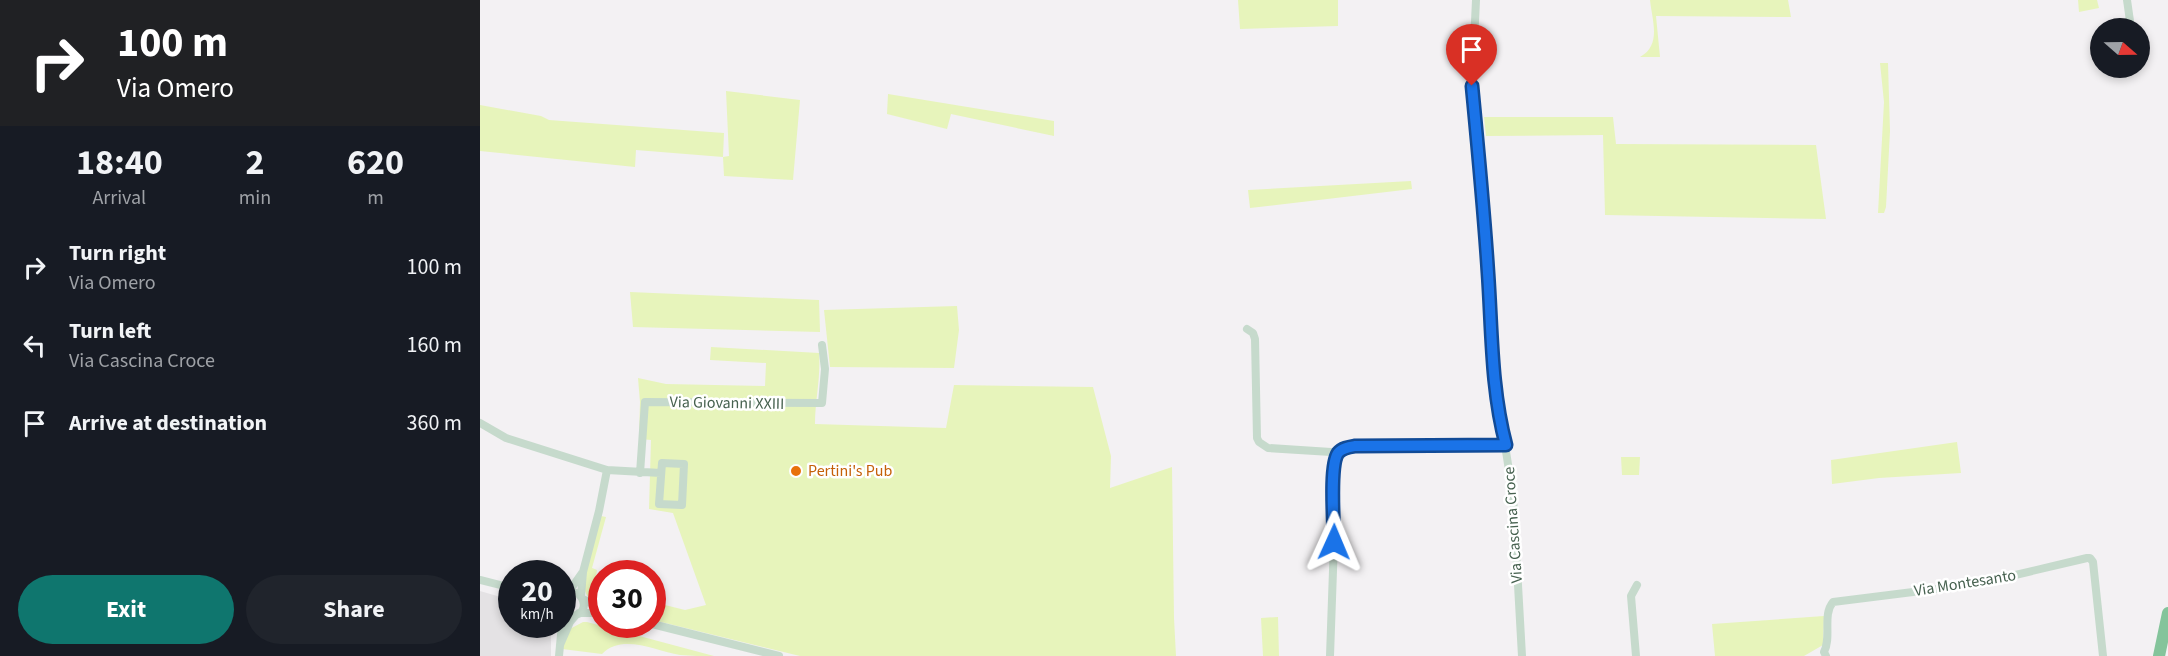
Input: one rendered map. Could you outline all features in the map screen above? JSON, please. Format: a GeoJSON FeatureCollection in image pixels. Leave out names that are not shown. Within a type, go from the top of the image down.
{"type":"FeatureCollection","features":[{"type":"Feature","properties":{"kind":"highway"},"geometry":{"type":"LineString","coordinates":[[2159,656],[2168,613]]}},
{"type":"Feature","properties":{"kind":"street","name":"Via Cascina Croce"},"geometry":{"type":"LineString","coordinates":[[1476,0],[1472,86],[1480,159],[1493,358],[1501,428],[1506,445],[1513,496],[1522,656]]}},
{"type":"Feature","properties":{"kind":"street"},"geometry":{"type":"LineString","coordinates":[[2127,0],[2130,18]]}},
{"type":"Feature","properties":{"kind":"street"},"geometry":{"type":"LineString","coordinates":[[1247,329],[1256,339],[1257,438],[1259,442],[1268,448],[1338,454]]}},
{"type":"Feature","properties":{"kind":"street","name":"Via Giovanni XXIII"},"geometry":{"type":"LineString","coordinates":[[640,473],[645,402],[822,404],[825,369],[822,345]]}},
{"type":"Feature","properties":{"kind":"street"},"geometry":{"type":"LineString","coordinates":[[480,423],[506,438],[607,470],[661,473]]}},
{"type":"Feature","properties":{"kind":"street"},"geometry":{"type":"LineString","coordinates":[[1330,656],[1334,542],[1333,478],[1338,454],[1344,448],[1355,446],[1506,445]]}},
{"type":"Feature","properties":{"kind":"street"},"geometry":{"type":"LineString","coordinates":[[662,463],[684,464],[682,505],[659,504],[661,473],[662,463]]}},
{"type":"Feature","properties":{"kind":"street"},"geometry":{"type":"LineString","coordinates":[[560,645],[570,622],[584,607],[583,572],[600,511],[607,470]]}},
{"type":"Feature","properties":{"kind":"street","name":"Via Montesanto"},"geometry":{"type":"LineString","coordinates":[[1823,655],[1827,643],[1829,607],[1833,602],[1977,584],[2090,558],[2093,562],[2103,656]]}},
{"type":"Feature","properties":{"kind":"street"},"geometry":{"type":"LineString","coordinates":[[576,581],[583,572]]}},
{"type":"Feature","properties":{"kind":"street"},"geometry":{"type":"LineString","coordinates":[[480,580],[498,584]]}},
{"type":"Feature","properties":{"kind":"street"},"geometry":{"type":"LineString","coordinates":[[1636,656],[1631,596],[1637,585]]}},
{"type":"Feature","properties":{"kind":"street"},"geometry":{"type":"LineString","coordinates":[[576,593],[588,602]]}},
{"type":"Feature","properties":{"kind":"street"},"geometry":{"type":"LineString","coordinates":[[578,614],[588,613]]}},
{"type":"Feature","properties":{"kind":"street"},"geometry":{"type":"LineString","coordinates":[[666,628],[779,656]]}},
{"type":"Feature","properties":{"kind":"street"},"geometry":{"type":"LineString","coordinates":[[559,656],[561,638]]}},
{"type":"Feature","properties":{"kind":"shaded area"},"geometry":{"type":"Polygon","coordinates":[[[480,591],[498,596],[498,638],[551,638],[551,656],[480,656],[480,591]]]}},
{"type":"Feature","properties":{"kind":"green space"},"geometry":{"type":"Polygon","coordinates":[[[1238,0],[1338,0],[1338,26],[1240,29],[1238,0]]]}},
{"type":"Feature","properties":{"kind":"green space"},"geometry":{"type":"Polygon","coordinates":[[[1650,0],[1788,0],[1791,17],[1656,16],[1660,57],[1640,57],[1647,52],[1653,39],[1654,24],[1650,0]]]}},
{"type":"Feature","properties":{"kind":"green space"},"geometry":{"type":"Polygon","coordinates":[[[2078,0],[2097,0],[2099,8],[2079,12],[2078,0]]]}},
{"type":"Feature","properties":{"kind":"green space"},"geometry":{"type":"Polygon","coordinates":[[[1880,63],[1888,63],[1890,131],[1884,213],[1878,213],[1884,102],[1880,63]]]}},
{"type":"Feature","properties":{"kind":"green space"},"geometry":{"type":"Polygon","coordinates":[[[726,91],[800,100],[793,180],[724,176],[723,157],[729,156],[726,91]]]}},
{"type":"Feature","properties":{"kind":"green space"},"geometry":{"type":"Polygon","coordinates":[[[888,94],[1054,121],[1054,136],[951,114],[947,129],[887,114],[888,94]]]}},
{"type":"Feature","properties":{"kind":"green space"},"geometry":{"type":"Polygon","coordinates":[[[480,105],[541,116],[549,120],[724,133],[723,157],[636,150],[635,167],[480,151],[480,105]]]}},
{"type":"Feature","properties":{"kind":"green space"},"geometry":{"type":"Polygon","coordinates":[[[1484,117],[1613,117],[1616,144],[1816,145],[1826,219],[1605,215],[1603,135],[1486,136],[1484,117]]]}},
{"type":"Feature","properties":{"kind":"green space"},"geometry":{"type":"Polygon","coordinates":[[[1411,181],[1412,189],[1250,208],[1248,190],[1411,181]]]}},
{"type":"Feature","properties":{"kind":"green space"},"geometry":{"type":"Polygon","coordinates":[[[630,292],[819,300],[820,332],[633,327],[630,292]]]}},
{"type":"Feature","properties":{"kind":"green space"},"geometry":{"type":"Polygon","coordinates":[[[957,306],[959,330],[954,368],[830,367],[824,310],[957,306]]]}},
{"type":"Feature","properties":{"kind":"green space"},"geometry":{"type":"Polygon","coordinates":[[[711,347],[819,353],[815,424],[946,428],[954,385],[1093,387],[1111,456],[1110,488],[1172,467],[1176,656],[800,656],[666,623],[666,605],[685,610],[706,605],[673,513],[649,509],[651,440],[639,439],[638,378],[666,384],[765,386],[766,363],[710,360],[711,347]]]}},
{"type":"Feature","properties":{"kind":"green space"},"geometry":{"type":"Polygon","coordinates":[[[1957,442],[1961,473],[1879,478],[1832,484],[1831,460],[1957,442]]]}},
{"type":"Feature","properties":{"kind":"green space"},"geometry":{"type":"Polygon","coordinates":[[[1621,457],[1640,457],[1639,475],[1622,475],[1621,457]]]}},
{"type":"Feature","properties":{"kind":"green space"},"geometry":{"type":"Polygon","coordinates":[[[601,516],[606,517],[594,560],[589,560],[601,516]]]}},
{"type":"Feature","properties":{"kind":"green space"},"geometry":{"type":"Polygon","coordinates":[[[588,566],[588,596],[584,581],[588,566]]]}},
{"type":"Feature","properties":{"kind":"green space"},"geometry":{"type":"Polygon","coordinates":[[[1824,616],[1823,645],[1804,656],[1715,656],[1712,624],[1824,616]]]}},
{"type":"Feature","properties":{"kind":"green space"},"geometry":{"type":"Polygon","coordinates":[[[1278,617],[1279,656],[1263,656],[1261,618],[1278,617]]]}},
{"type":"Feature","properties":{"kind":"green space"},"geometry":{"type":"Polygon","coordinates":[[[588,622],[588,638],[647,638],[714,656],[680,655],[629,644],[610,648],[602,654],[562,649],[565,638],[576,638],[576,626],[588,622]]]}},
{"type":"Feature","properties":{"kind":"place","name":"Pertini's Pub"},"geometry":{"type":"Point","coordinates":[796,471]}},
{"type":"Feature","properties":{"kind":"route"},"geometry":{"type":"LineString","coordinates":[[1334,542],[1334,467],[1338,454],[1344,448],[1506,445],[1501,428],[1493,358],[1480,159],[1472,86]]}}]}
